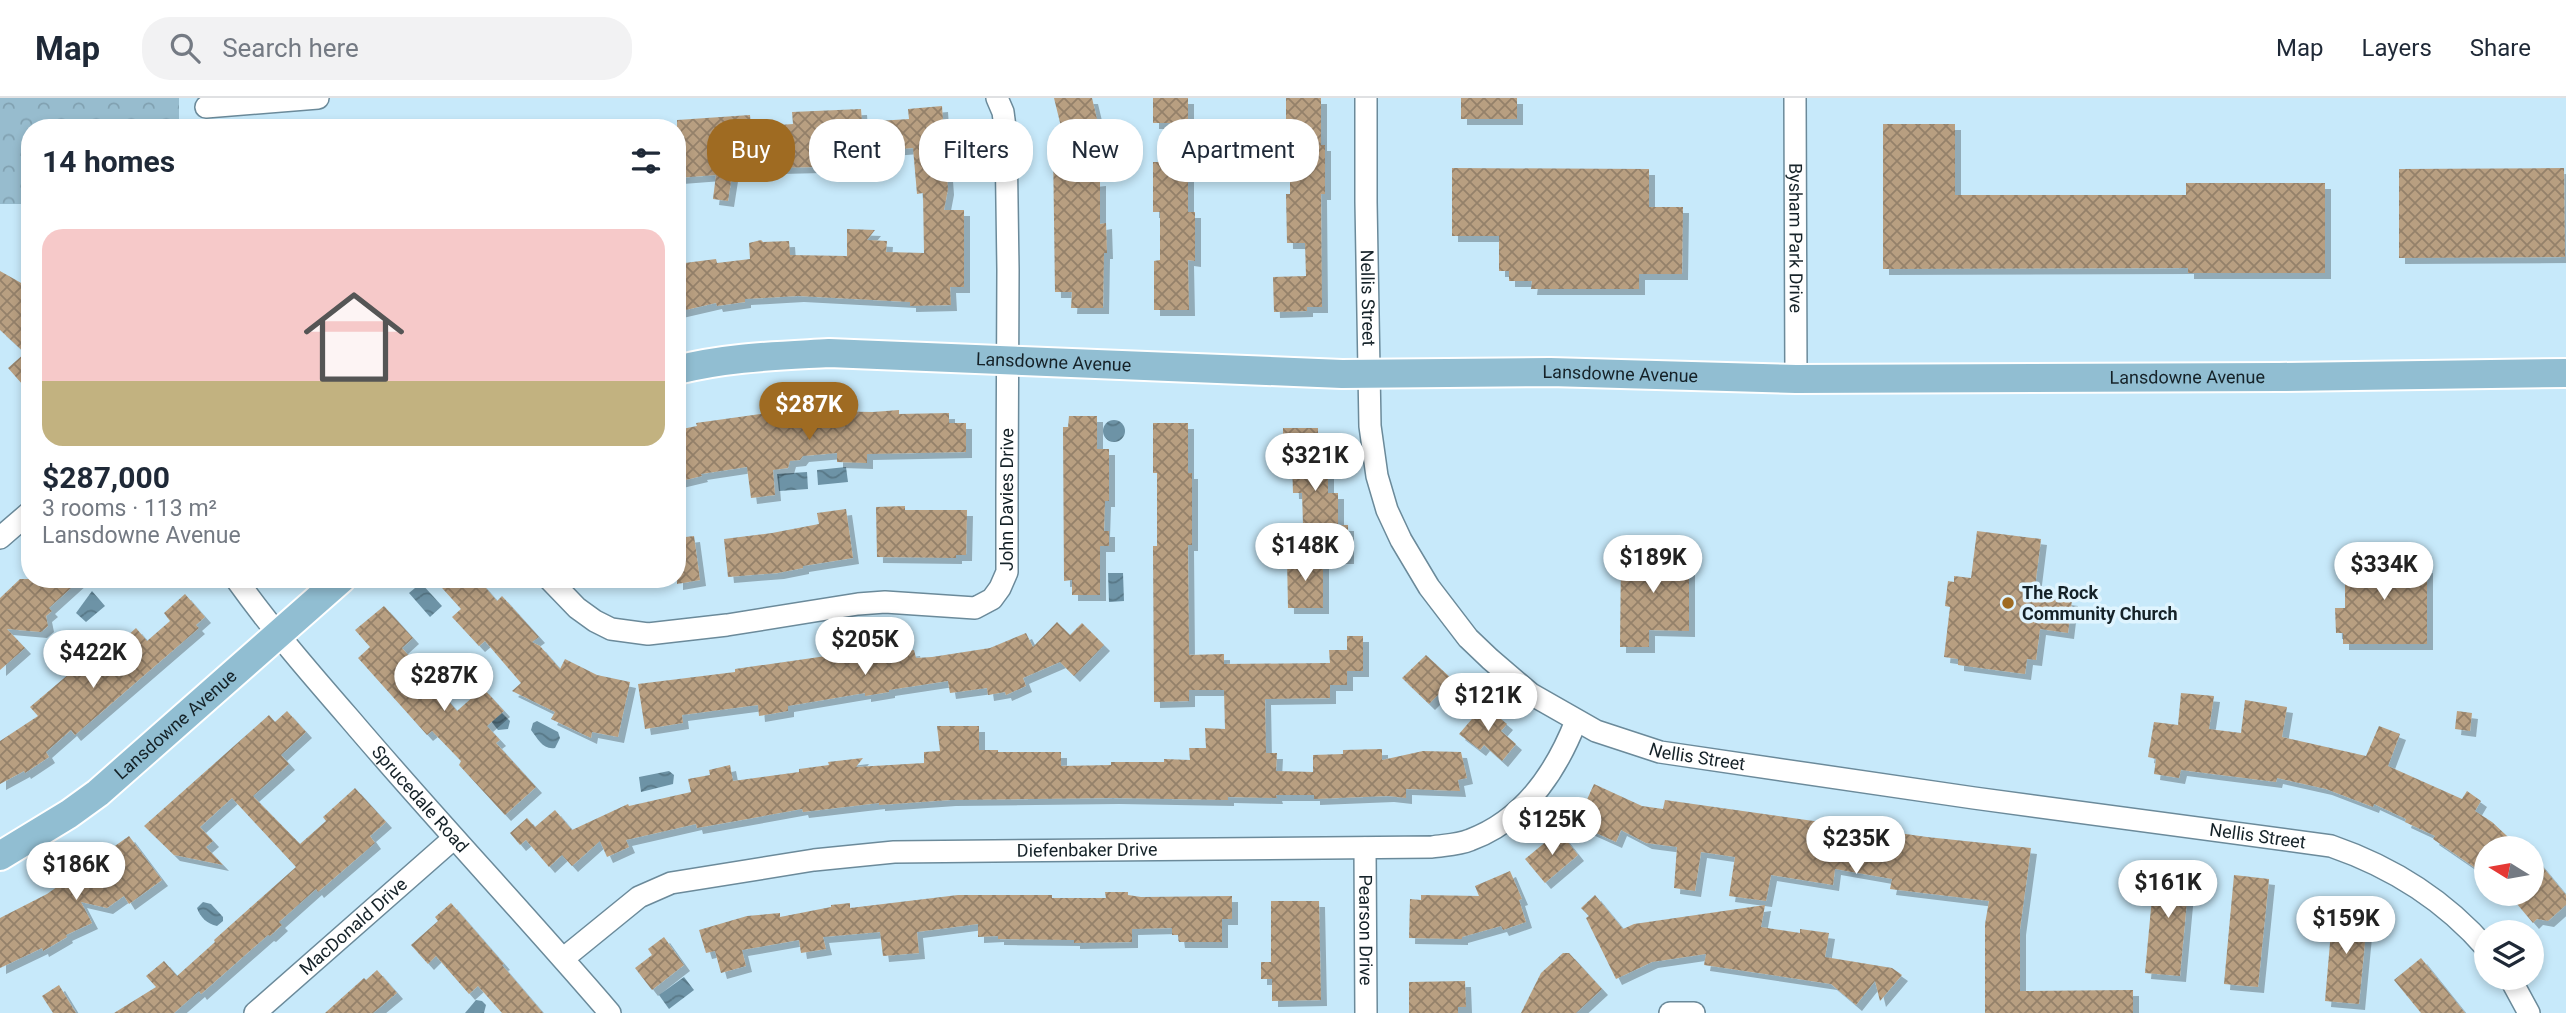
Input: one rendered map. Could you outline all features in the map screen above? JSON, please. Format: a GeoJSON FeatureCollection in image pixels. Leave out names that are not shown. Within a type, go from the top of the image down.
{"type":"FeatureCollection","features":[{"type":"Feature","properties":{"kind":"main road","name":"Lansdowne Avenue"},"geometry":{"type":"LineString","coordinates":[[686,368],[728,360],[777,355],[843,354],[1231,370],[1370,373],[1550,372],[1796,379],[2566,373]]}},
{"type":"Feature","properties":{"kind":"main road","name":"Lansdowne Avenue"},"geometry":{"type":"LineString","coordinates":[[0,856],[69,814],[97,793],[331,588]]}},
{"type":"Feature","properties":{"kind":"street"},"geometry":{"type":"LineString","coordinates":[[206,111],[318,98]]}},
{"type":"Feature","properties":{"kind":"street","name":"John Davies Drive"},"geometry":{"type":"LineString","coordinates":[[558,588],[586,615],[611,629],[628,633],[666,633],[858,604],[900,603],[975,608],[992,599],[1007,572],[1006,135],[1003,112],[997,98]]}},
{"type":"Feature","properties":{"kind":"street","name":"Nellis Street"},"geometry":{"type":"LineString","coordinates":[[1366,98],[1370,426],[1377,476],[1387,510],[1415,567],[1454,620],[1490,659],[1531,694],[1576,721],[1612,738],[1660,752],[2331,846],[2386,868],[2418,887],[2453,913],[2474,935]]}},
{"type":"Feature","properties":{"kind":"street","name":"Bysham Park Drive"},"geometry":{"type":"LineString","coordinates":[[1795,98],[1796,379]]}},
{"type":"Feature","properties":{"kind":"street"},"geometry":{"type":"LineString","coordinates":[[4,527],[21,517]]}},
{"type":"Feature","properties":{"kind":"street","name":"Sprucedale Road"},"geometry":{"type":"LineString","coordinates":[[243,588],[278,635],[453,839],[564,958],[610,1013]]}},
{"type":"Feature","properties":{"kind":"street","name":"Diefenbaker Drive"},"geometry":{"type":"LineString","coordinates":[[564,958],[639,897],[655,890],[689,879],[807,860],[959,851],[1432,847],[1467,842],[1492,829],[1536,794],[1561,758],[1576,721]]}},
{"type":"Feature","properties":{"kind":"street","name":"MacDonald Drive"},"geometry":{"type":"LineString","coordinates":[[255,1013],[453,839]]}},
{"type":"Feature","properties":{"kind":"street","name":"Pearson Drive"},"geometry":{"type":"LineString","coordinates":[[1365,848],[1366,1013]]}},
{"type":"Feature","properties":{"kind":"street"},"geometry":{"type":"LineString","coordinates":[[2517,990],[2529,1013]]}},
{"type":"Feature","properties":{"kind":"street"},"geometry":{"type":"LineString","coordinates":[[1671,1013],[1694,1013]]}},
{"type":"Feature","properties":{"kind":"green space"},"geometry":{"type":"Polygon","coordinates":[[[0,98],[179,98],[179,119],[21,119],[21,204],[0,204],[0,98]]]}},
{"type":"Feature","properties":{"kind":"water"},"geometry":{"type":"Polygon","coordinates":[[[1114,420],[1122,423],[1125,431],[1122,439],[1114,442],[1106,439],[1103,431],[1106,423],[1114,420]]]}},
{"type":"Feature","properties":{"kind":"water"},"geometry":{"type":"Polygon","coordinates":[[[846,467],[848,482],[818,485],[817,470],[846,467]]]}},
{"type":"Feature","properties":{"kind":"water"},"geometry":{"type":"Polygon","coordinates":[[[807,472],[808,489],[779,491],[777,474],[807,472]]]}},
{"type":"Feature","properties":{"kind":"water"},"geometry":{"type":"Polygon","coordinates":[[[1108,573],[1123,573],[1124,601],[1109,602],[1108,573]]]}},
{"type":"Feature","properties":{"kind":"water"},"geometry":{"type":"Polygon","coordinates":[[[415,588],[426,588],[442,606],[430,617],[409,593],[415,588]]]}},
{"type":"Feature","properties":{"kind":"water"},"geometry":{"type":"Polygon","coordinates":[[[92,591],[105,606],[86,622],[76,613],[92,591]]]}},
{"type":"Feature","properties":{"kind":"water"},"geometry":{"type":"Polygon","coordinates":[[[497,708],[510,721],[508,729],[498,730],[487,716],[497,708]]]}},
{"type":"Feature","properties":{"kind":"water"},"geometry":{"type":"Polygon","coordinates":[[[537,721],[558,732],[560,738],[555,748],[544,746],[531,730],[533,723],[537,721]]]}},
{"type":"Feature","properties":{"kind":"water"},"geometry":{"type":"Polygon","coordinates":[[[669,771],[674,775],[673,784],[641,792],[639,777],[669,771]]]}},
{"type":"Feature","properties":{"kind":"water"},"geometry":{"type":"Polygon","coordinates":[[[203,902],[211,904],[223,917],[223,921],[217,926],[207,922],[200,914],[197,908],[203,902]]]}},
{"type":"Feature","properties":{"kind":"water"},"geometry":{"type":"Polygon","coordinates":[[[684,977],[694,990],[669,1009],[659,995],[684,977]]]}},
{"type":"Feature","properties":{"kind":"water"},"geometry":{"type":"Polygon","coordinates":[[[476,1000],[486,1005],[484,1013],[465,1013],[476,1000]]]}},
{"type":"Feature","properties":{"kind":"building"},"geometry":{"type":"Polygon","coordinates":[[[1054,98],[1092,98],[1097,119],[1059,119],[1054,98]]]}},
{"type":"Feature","properties":{"kind":"building"},"geometry":{"type":"Polygon","coordinates":[[[1153,98],[1188,98],[1188,119],[1157,119],[1157,123],[1153,123],[1153,98]]]}},
{"type":"Feature","properties":{"kind":"building"},"geometry":{"type":"Polygon","coordinates":[[[1286,98],[1321,98],[1321,145],[1325,145],[1325,194],[1321,194],[1322,307],[1307,307],[1307,311],[1274,312],[1273,277],[1306,276],[1305,243],[1287,243],[1286,194],[1290,194],[1290,182],[1319,182],[1319,119],[1286,119],[1286,98]]]}},
{"type":"Feature","properties":{"kind":"building"},"geometry":{"type":"Polygon","coordinates":[[[1461,98],[1517,98],[1517,119],[1461,119],[1461,98]]]}},
{"type":"Feature","properties":{"kind":"building"},"geometry":{"type":"Polygon","coordinates":[[[942,106],[943,119],[919,119],[919,182],[948,182],[944,210],[964,210],[964,287],[950,287],[951,305],[910,306],[910,302],[798,296],[745,299],[745,302],[717,306],[716,303],[686,310],[686,263],[750,259],[749,243],[761,240],[789,241],[790,255],[847,256],[847,229],[875,230],[867,240],[887,241],[886,252],[924,253],[923,193],[917,194],[913,148],[905,149],[905,119],[909,119],[908,109],[942,106]]]}},
{"type":"Feature","properties":{"kind":"building"},"geometry":{"type":"Polygon","coordinates":[[[861,109],[862,119],[809,119],[809,167],[795,168],[795,119],[793,119],[792,112],[861,109]]]}},
{"type":"Feature","properties":{"kind":"building"},"geometry":{"type":"Polygon","coordinates":[[[750,115],[750,119],[707,119],[707,176],[686,177],[686,119],[750,115]]]}},
{"type":"Feature","properties":{"kind":"building"},"geometry":{"type":"Polygon","coordinates":[[[1883,124],[1955,124],[1955,195],[2186,195],[2186,183],[2325,183],[2325,273],[2188,273],[2188,268],[1883,269],[1883,124]]]}},
{"type":"Feature","properties":{"kind":"building"},"geometry":{"type":"Polygon","coordinates":[[[1153,162],[1157,162],[1157,182],[1188,182],[1188,212],[1195,212],[1195,261],[1188,260],[1189,310],[1154,310],[1154,261],[1160,260],[1160,212],[1153,212],[1153,162]]]}},
{"type":"Feature","properties":{"kind":"building"},"geometry":{"type":"Polygon","coordinates":[[[1452,168],[1649,169],[1649,207],[1683,207],[1682,274],[1639,274],[1639,289],[1531,289],[1532,281],[1509,281],[1509,271],[1499,271],[1499,236],[1452,236],[1452,168]]]}},
{"type":"Feature","properties":{"kind":"building"},"geometry":{"type":"Polygon","coordinates":[[[2564,168],[2565,257],[2399,258],[2399,169],[2564,168]]]}},
{"type":"Feature","properties":{"kind":"building"},"geometry":{"type":"Polygon","coordinates":[[[715,182],[731,182],[728,201],[713,199],[715,182]]]}},
{"type":"Feature","properties":{"kind":"building"},"geometry":{"type":"Polygon","coordinates":[[[1053,182],[1100,182],[1100,224],[1106,223],[1107,253],[1104,253],[1103,308],[1071,308],[1072,292],[1055,292],[1053,182]]]}},
{"type":"Feature","properties":{"kind":"building"},"geometry":{"type":"Polygon","coordinates":[[[0,271],[21,283],[21,349],[0,330],[0,271]]]}},
{"type":"Feature","properties":{"kind":"building"},"geometry":{"type":"Polygon","coordinates":[[[21,357],[21,383],[8,368],[21,357]]]}},
{"type":"Feature","properties":{"kind":"building"},"geometry":{"type":"Polygon","coordinates":[[[899,410],[899,414],[949,413],[949,423],[966,423],[966,452],[867,454],[867,463],[837,462],[837,453],[803,456],[800,460],[790,461],[788,468],[773,470],[775,495],[751,498],[747,467],[701,474],[702,476],[686,480],[686,428],[697,426],[696,423],[781,411],[782,419],[812,416],[812,411],[899,410]]]}},
{"type":"Feature","properties":{"kind":"building"},"geometry":{"type":"Polygon","coordinates":[[[1069,416],[1097,416],[1097,449],[1109,449],[1109,501],[1105,501],[1104,531],[1109,531],[1109,546],[1100,546],[1100,595],[1072,595],[1072,580],[1064,581],[1063,427],[1068,427],[1069,416]]]}},
{"type":"Feature","properties":{"kind":"building"},"geometry":{"type":"Polygon","coordinates":[[[1153,423],[1188,423],[1188,473],[1192,473],[1192,545],[1188,545],[1189,655],[1224,654],[1224,664],[1330,663],[1329,650],[1347,650],[1347,636],[1363,636],[1363,671],[1347,671],[1347,685],[1330,685],[1330,698],[1265,699],[1266,753],[1277,753],[1276,771],[1313,772],[1313,755],[1343,754],[1343,750],[1382,749],[1382,760],[1423,751],[1461,752],[1467,778],[1458,780],[1460,791],[1406,789],[1406,798],[1388,796],[1314,799],[1314,795],[1276,795],[1277,798],[1228,797],[1228,800],[950,800],[879,803],[803,812],[802,809],[697,828],[696,824],[626,840],[629,847],[607,857],[600,841],[572,866],[562,855],[549,867],[526,840],[520,845],[510,833],[527,818],[535,827],[555,810],[572,830],[628,804],[629,806],[691,792],[688,779],[710,775],[709,770],[730,765],[733,781],[799,772],[799,769],[829,765],[828,762],[863,758],[856,767],[924,763],[924,752],[940,751],[937,726],[979,726],[979,750],[1061,752],[1061,766],[1164,762],[1164,759],[1190,760],[1189,748],[1206,748],[1205,728],[1225,729],[1224,690],[1189,690],[1189,701],[1154,702],[1153,546],[1157,546],[1157,473],[1153,473],[1153,423]]]}},
{"type":"Feature","properties":{"kind":"building"},"geometry":{"type":"Polygon","coordinates":[[[1283,428],[1318,428],[1318,461],[1328,461],[1328,493],[1338,493],[1338,525],[1348,525],[1348,558],[1313,558],[1313,525],[1303,525],[1302,493],[1293,493],[1292,461],[1283,462],[1283,428]]]}},
{"type":"Feature","properties":{"kind":"building"},"geometry":{"type":"Polygon","coordinates":[[[905,506],[905,510],[967,510],[966,555],[956,555],[956,558],[877,557],[876,507],[905,506]]]}},
{"type":"Feature","properties":{"kind":"building"},"geometry":{"type":"Polygon","coordinates":[[[846,509],[853,558],[778,573],[728,577],[724,539],[819,524],[817,513],[846,509]]]}},
{"type":"Feature","properties":{"kind":"building","name":"The Rock Community Church"},"geometry":{"type":"Polygon","coordinates":[[[1977,531],[2041,539],[2034,595],[2072,600],[2068,633],[2040,629],[2036,660],[2027,659],[2025,674],[1958,665],[1958,659],[1944,657],[1950,607],[1945,606],[1948,581],[1954,582],[1954,576],[1971,578],[1977,531]]]}},
{"type":"Feature","properties":{"kind":"building"},"geometry":{"type":"Polygon","coordinates":[[[694,536],[700,580],[686,582],[686,537],[694,536]]]}},
{"type":"Feature","properties":{"kind":"building"},"geometry":{"type":"Polygon","coordinates":[[[1652,543],[1669,543],[1669,554],[1689,554],[1689,631],[1649,630],[1649,647],[1620,647],[1621,555],[1652,555],[1652,543]]]}},
{"type":"Feature","properties":{"kind":"building"},"geometry":{"type":"Polygon","coordinates":[[[2365,552],[2404,552],[2405,567],[2427,567],[2427,644],[2343,644],[2343,633],[2336,633],[2335,608],[2345,608],[2345,566],[2365,566],[2365,552]]]}},
{"type":"Feature","properties":{"kind":"building"},"geometry":{"type":"Polygon","coordinates":[[[1287,558],[1323,558],[1323,608],[1288,608],[1287,558]]]}},
{"type":"Feature","properties":{"kind":"building"},"geometry":{"type":"Polygon","coordinates":[[[20,579],[21,588],[71,588],[49,608],[52,611],[46,616],[48,626],[41,632],[7,629],[25,648],[0,670],[0,598],[20,579]]]}},
{"type":"Feature","properties":{"kind":"building"},"geometry":{"type":"Polygon","coordinates":[[[442,588],[486,588],[497,601],[502,596],[539,637],[532,642],[540,646],[560,669],[565,659],[597,675],[630,682],[618,737],[592,732],[591,738],[551,719],[555,712],[512,691],[521,683],[485,641],[479,646],[452,617],[461,609],[442,588]]]}},
{"type":"Feature","properties":{"kind":"building"},"geometry":{"type":"Polygon","coordinates":[[[185,594],[205,617],[196,625],[199,628],[75,735],[71,730],[46,752],[49,757],[25,773],[24,771],[0,784],[0,741],[38,716],[30,707],[96,651],[103,658],[136,628],[147,641],[170,621],[164,613],[185,594]]]}},
{"type":"Feature","properties":{"kind":"building"},"geometry":{"type":"Polygon","coordinates":[[[384,606],[413,638],[402,648],[457,711],[483,688],[504,711],[487,726],[500,740],[496,743],[536,787],[505,815],[459,765],[461,761],[432,731],[427,735],[358,658],[370,647],[355,630],[384,606]]]}},
{"type":"Feature","properties":{"kind":"building"},"geometry":{"type":"Polygon","coordinates":[[[1057,622],[1070,635],[1082,623],[1104,645],[1074,676],[1060,662],[1023,678],[1026,686],[1006,695],[1005,692],[988,695],[987,688],[950,693],[948,681],[788,706],[788,711],[759,716],[758,705],[682,715],[683,723],[645,729],[638,684],[735,672],[735,669],[861,651],[862,658],[914,650],[916,658],[932,657],[990,648],[1026,633],[1033,647],[1057,622]]]}},
{"type":"Feature","properties":{"kind":"building"},"geometry":{"type":"Polygon","coordinates":[[[1426,655],[1453,680],[1429,704],[1402,678],[1426,655]]]}},
{"type":"Feature","properties":{"kind":"building"},"geometry":{"type":"Polygon","coordinates":[[[2181,693],[2214,696],[2209,729],[2241,733],[2245,700],[2287,707],[2282,737],[2366,756],[2379,726],[2400,734],[2388,766],[2462,799],[2467,791],[2481,801],[2475,811],[2507,836],[2474,836],[2474,867],[2433,839],[2435,836],[2405,822],[2406,819],[2374,804],[2373,807],[2326,789],[2277,778],[2276,782],[2181,770],[2179,778],[2154,774],[2156,759],[2148,757],[2154,722],[2178,725],[2181,693]]]}},
{"type":"Feature","properties":{"kind":"building"},"geometry":{"type":"Polygon","coordinates":[[[1484,705],[1507,724],[1501,731],[1516,744],[1502,761],[1484,745],[1480,750],[1459,734],[1484,705]]]}},
{"type":"Feature","properties":{"kind":"building"},"geometry":{"type":"Polygon","coordinates":[[[287,711],[306,732],[281,755],[289,764],[253,796],[300,844],[326,821],[323,817],[355,788],[386,822],[370,836],[375,843],[318,892],[316,889],[279,922],[282,925],[270,936],[174,1013],[114,1013],[156,987],[146,976],[164,961],[177,976],[296,867],[232,798],[200,827],[213,841],[206,847],[223,865],[174,855],[144,826],[269,715],[275,722],[287,711]]]}},
{"type":"Feature","properties":{"kind":"building"},"geometry":{"type":"Polygon","coordinates":[[[2457,711],[2472,713],[2470,731],[2455,729],[2457,711]]]}},
{"type":"Feature","properties":{"kind":"building"},"geometry":{"type":"Polygon","coordinates":[[[1594,784],[1642,806],[1663,809],[1665,800],[1927,837],[2031,848],[2020,929],[2020,991],[2133,990],[2133,1013],[1985,1013],[1985,924],[1989,901],[1890,889],[1892,879],[1835,869],[1833,885],[1771,875],[1766,901],[1729,896],[1735,857],[1701,852],[1695,891],[1674,888],[1677,847],[1646,843],[1621,830],[1616,842],[1576,824],[1594,784]]]}},
{"type":"Feature","properties":{"kind":"building"},"geometry":{"type":"Polygon","coordinates":[[[1559,831],[1578,855],[1545,883],[1525,859],[1559,831]]]}},
{"type":"Feature","properties":{"kind":"building"},"geometry":{"type":"Polygon","coordinates":[[[129,836],[162,880],[129,904],[124,896],[107,908],[81,902],[92,923],[66,935],[67,937],[43,951],[42,948],[0,968],[0,918],[47,894],[129,836]]]}},
{"type":"Feature","properties":{"kind":"building"},"geometry":{"type":"Polygon","coordinates":[[[2155,865],[2190,868],[2180,976],[2145,973],[2155,865]]]}},
{"type":"Feature","properties":{"kind":"building"},"geometry":{"type":"Polygon","coordinates":[[[2544,868],[2566,895],[2566,905],[2548,921],[2530,920],[2519,906],[2544,906],[2544,868]]]}},
{"type":"Feature","properties":{"kind":"building"},"geometry":{"type":"Polygon","coordinates":[[[1510,871],[1522,899],[1519,900],[1526,922],[1503,930],[1501,926],[1462,939],[1409,938],[1410,899],[1421,900],[1421,895],[1479,896],[1475,886],[1510,871]]]}},
{"type":"Feature","properties":{"kind":"building"},"geometry":{"type":"Polygon","coordinates":[[[2234,875],[2269,879],[2258,987],[2224,984],[2234,875]]]}},
{"type":"Feature","properties":{"kind":"building"},"geometry":{"type":"Polygon","coordinates":[[[1105,892],[1128,892],[1128,895],[1141,897],[1232,896],[1232,919],[1222,919],[1222,942],[1179,942],[1178,935],[1172,935],[1172,928],[1132,929],[1132,942],[1074,943],[1074,940],[998,939],[998,936],[978,937],[978,924],[917,932],[919,953],[883,956],[880,932],[823,937],[826,949],[801,953],[799,940],[742,950],[746,966],[721,973],[715,951],[706,953],[699,930],[747,916],[780,913],[780,917],[850,903],[850,908],[958,895],[1106,898],[1105,892]]]}},
{"type":"Feature","properties":{"kind":"building"},"geometry":{"type":"Polygon","coordinates":[[[1595,895],[1623,929],[1634,924],[1765,905],[1761,927],[1800,933],[1800,929],[1829,933],[1825,957],[1892,968],[1902,975],[1880,1001],[1875,981],[1856,1005],[1831,984],[1704,965],[1706,954],[1652,962],[1616,979],[1586,918],[1589,916],[1581,908],[1595,895]]]}},
{"type":"Feature","properties":{"kind":"building"},"geometry":{"type":"Polygon","coordinates":[[[1271,901],[1319,901],[1321,1000],[1272,1001],[1272,979],[1261,979],[1261,962],[1271,962],[1271,901]]]}},
{"type":"Feature","properties":{"kind":"building"},"geometry":{"type":"Polygon","coordinates":[[[451,903],[543,1013],[502,1013],[478,986],[469,994],[436,956],[428,964],[411,945],[438,921],[435,917],[451,903]]]}},
{"type":"Feature","properties":{"kind":"building"},"geometry":{"type":"Polygon","coordinates":[[[2333,908],[2368,911],[2359,1004],[2325,1001],[2333,908]]]}},
{"type":"Feature","properties":{"kind":"building"},"geometry":{"type":"Polygon","coordinates":[[[664,937],[684,965],[652,990],[635,968],[652,955],[648,949],[664,937]]]}},
{"type":"Feature","properties":{"kind":"building"},"geometry":{"type":"Polygon","coordinates":[[[1563,953],[1569,953],[1602,989],[1576,1013],[1521,1013],[1541,973],[1563,953]]]}},
{"type":"Feature","properties":{"kind":"building"},"geometry":{"type":"Polygon","coordinates":[[[2421,958],[2465,1013],[2421,1013],[2394,980],[2421,958]]]}},
{"type":"Feature","properties":{"kind":"building"},"geometry":{"type":"Polygon","coordinates":[[[377,970],[397,993],[373,1013],[325,1013],[364,978],[366,980],[377,970]]]}},
{"type":"Feature","properties":{"kind":"building"},"geometry":{"type":"Polygon","coordinates":[[[1465,981],[1466,1007],[1458,1007],[1458,1013],[1409,1013],[1409,982],[1465,981]]]}},
{"type":"Feature","properties":{"kind":"building"},"geometry":{"type":"Polygon","coordinates":[[[59,985],[76,1013],[53,1013],[42,996],[59,985]]]}},
{"type":"Feature","properties":{"kind":"place","name":"The Rock Community Church"},"geometry":{"type":"Point","coordinates":[2008,603]}}]}
